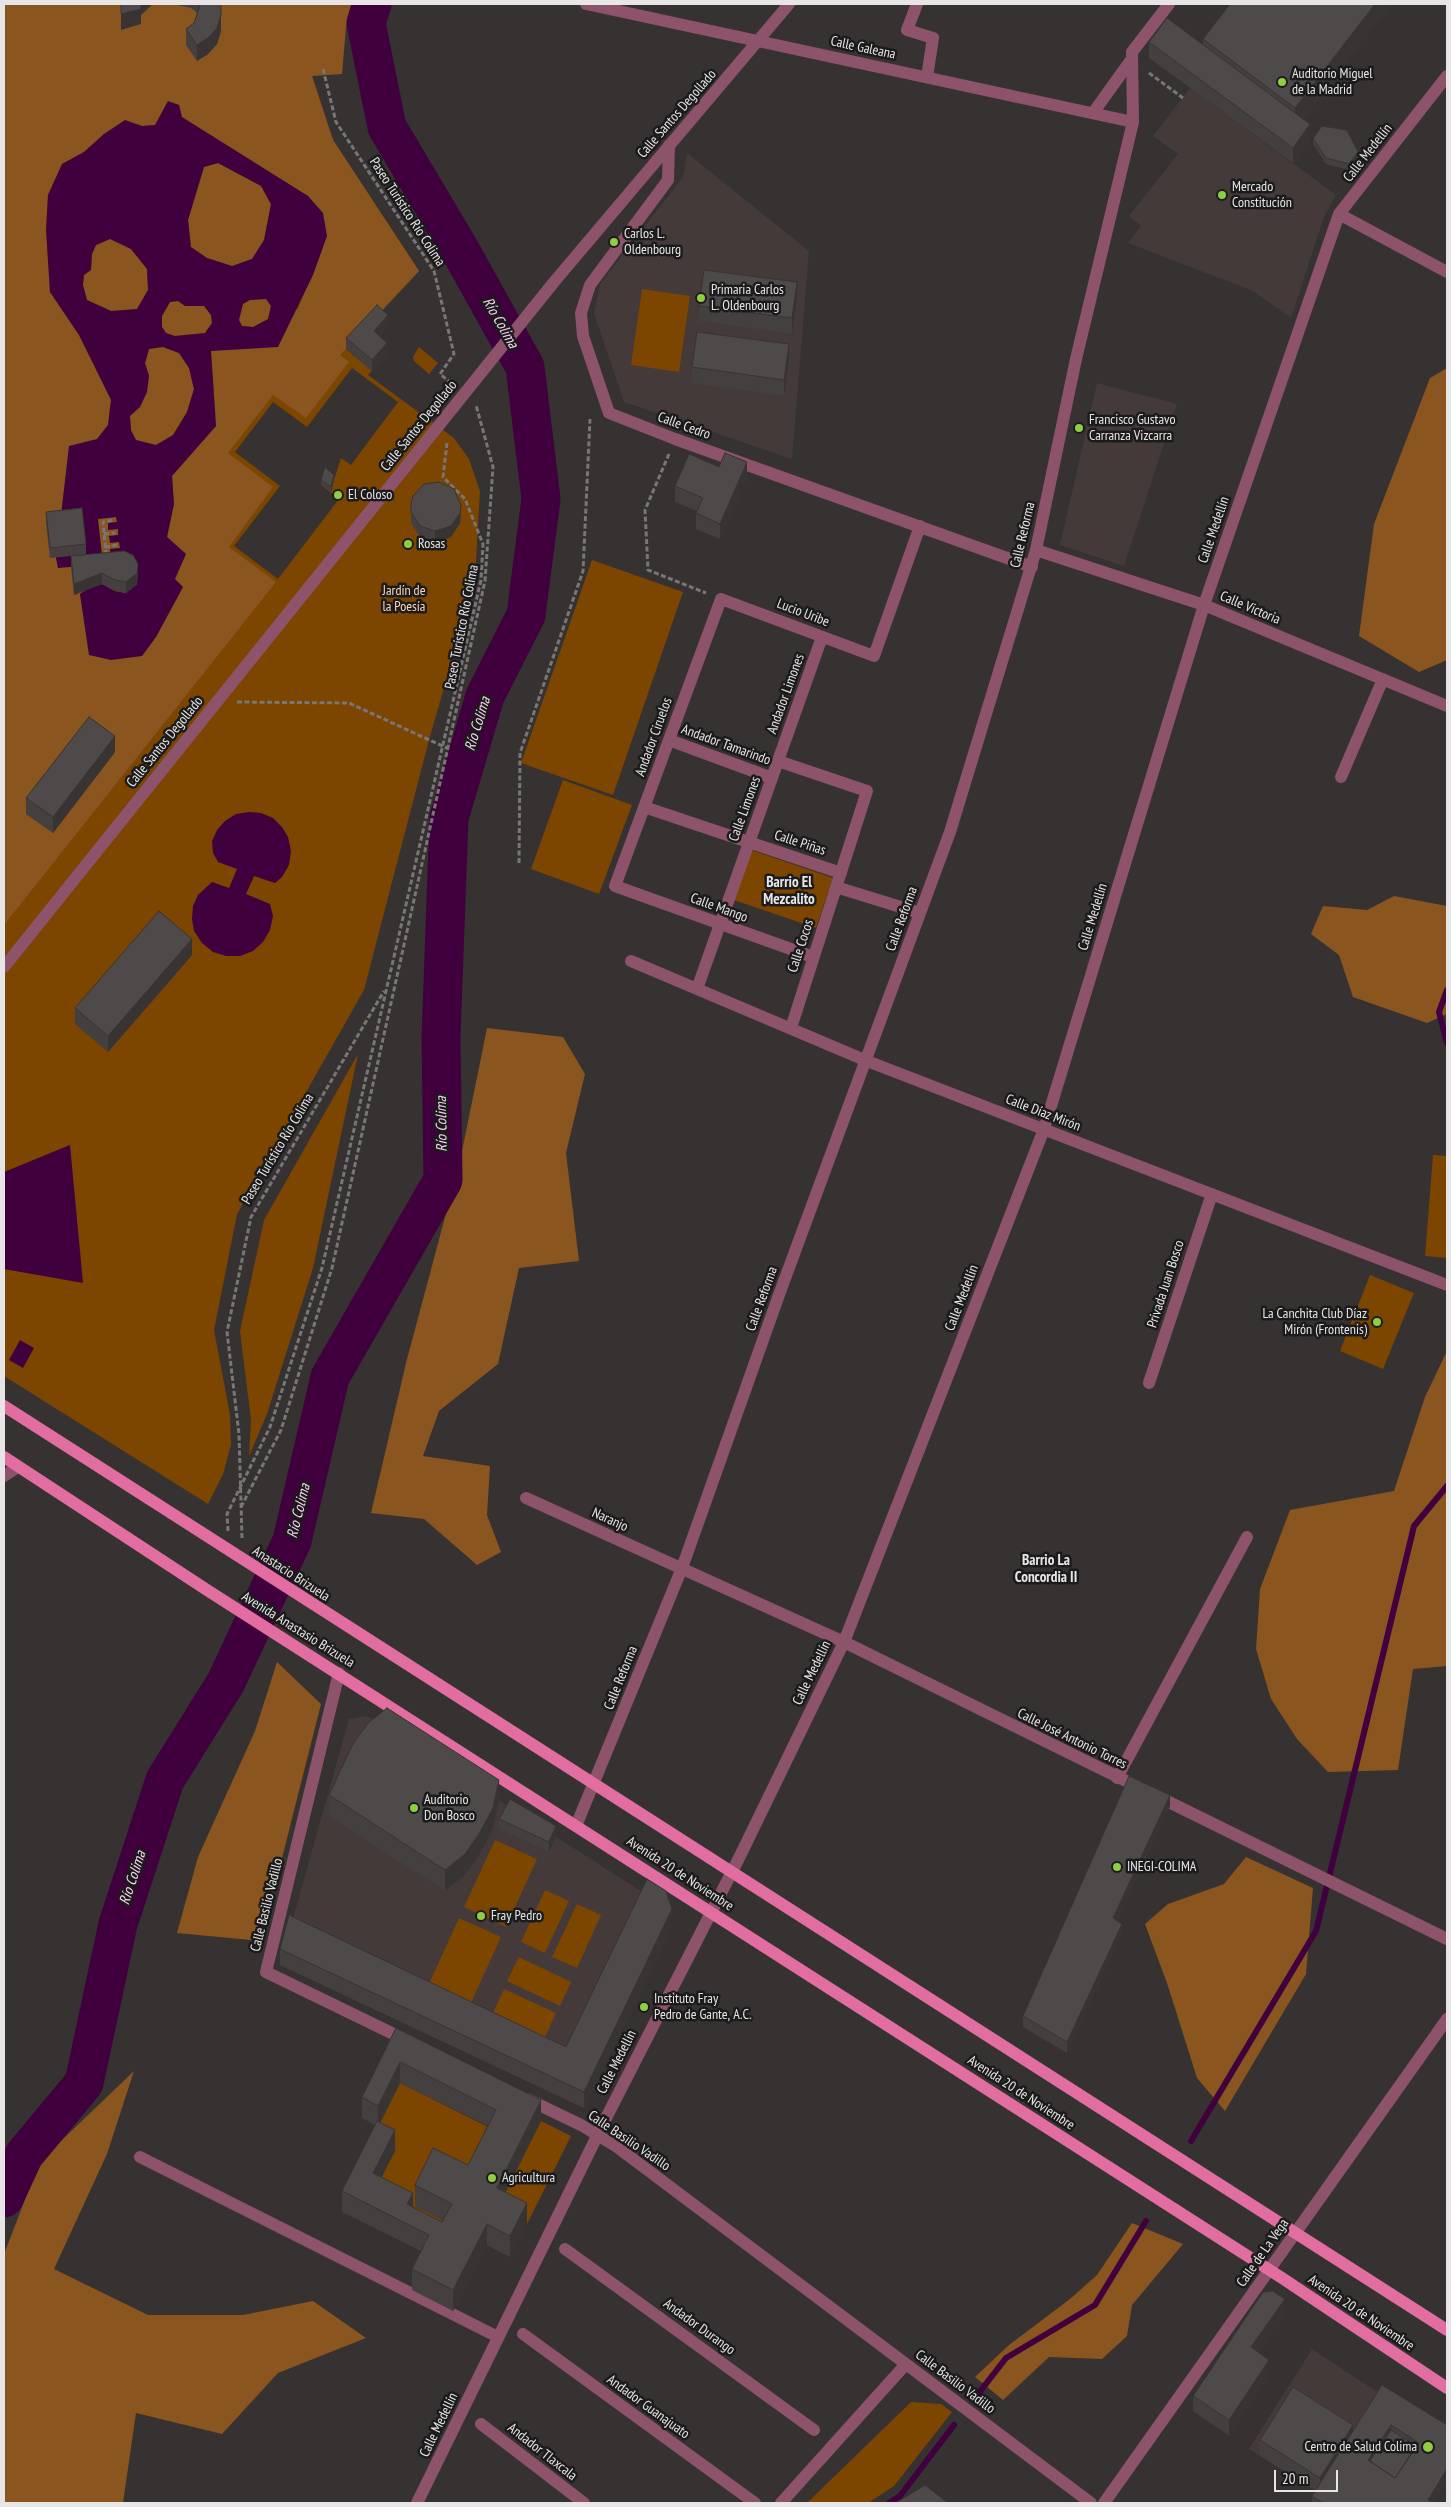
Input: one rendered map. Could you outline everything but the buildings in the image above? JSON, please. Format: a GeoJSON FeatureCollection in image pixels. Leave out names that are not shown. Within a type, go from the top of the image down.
{"type":"FeatureCollection","features":[{"type":"Feature","properties":{"kind":"main road"},"geometry":{"type":"LineString","coordinates":[[4,1406],[230,1552]]}},
{"type":"Feature","properties":{"kind":"main road","name":"Avenida Anastasio Brizuela"},"geometry":{"type":"LineString","coordinates":[[4,1457],[207,1590],[576,1826]]}},
{"type":"Feature","properties":{"kind":"main road","name":"Anastacio Brizuela"},"geometry":{"type":"LineString","coordinates":[[230,1552],[336,1621]]}},
{"type":"Feature","properties":{"kind":"main road","name":"Avenida Anastasio Brizuela"},"geometry":{"type":"LineString","coordinates":[[336,1621],[594,1785]]}},
{"type":"Feature","properties":{"kind":"main road","name":"Avenida 20 de Noviembre"},"geometry":{"type":"LineString","coordinates":[[594,1785],[1447,2330]]}},
{"type":"Feature","properties":{"kind":"main road","name":"Avenida 20 de Noviembre"},"geometry":{"type":"LineString","coordinates":[[576,1826],[1270,2270],[1447,2388]]}},
{"type":"Feature","properties":{"kind":"street","name":"Calle Galeana"},"geometry":{"type":"LineString","coordinates":[[586,4],[1134,122]]}},
{"type":"Feature","properties":{"kind":"street","name":"Calle Santos Degollado"},"geometry":{"type":"LineString","coordinates":[[4,967],[554,282],[760,41],[789,4]]}},
{"type":"Feature","properties":{"kind":"street"},"geometry":{"type":"LineString","coordinates":[[917,4],[907,30],[933,38],[927,77]]}},
{"type":"Feature","properties":{"kind":"street","name":"Calle Reforma"},"geometry":{"type":"LineString","coordinates":[[576,1826],[682,1568],[780,1292],[867,1061],[950,832],[1036,550],[1076,359],[1134,122],[1132,52],[1169,4]]}},
{"type":"Feature","properties":{"kind":"street"},"geometry":{"type":"LineString","coordinates":[[1093,113],[1132,60]]}},
{"type":"Feature","properties":{"kind":"street","name":"Calle Medellín"},"geometry":{"type":"LineString","coordinates":[[417,2503],[844,1642],[1044,1129],[1204,605],[1339,214],[1447,76]]}},
{"type":"Feature","properties":{"kind":"street","name":"Calle Cedro"},"geometry":{"type":"LineString","coordinates":[[669,146],[668,180],[590,286],[582,313],[583,336],[608,413],[675,439],[1032,567]]}},
{"type":"Feature","properties":{"kind":"street"},"geometry":{"type":"LineString","coordinates":[[1339,214],[1447,272]]}},
{"type":"Feature","properties":{"kind":"street","name":"Lucio Uribe"},"geometry":{"type":"LineString","coordinates":[[722,598],[874,656],[920,526]]}},
{"type":"Feature","properties":{"kind":"street","name":"Calle Victoria"},"geometry":{"type":"LineString","coordinates":[[1036,550],[1204,605],[1447,706]]}},
{"type":"Feature","properties":{"kind":"street","name":"Andador Ciruelos"},"geometry":{"type":"LineString","coordinates":[[615,886],[722,598]]}},
{"type":"Feature","properties":{"kind":"street","name":"Andador Limones"},"geometry":{"type":"LineString","coordinates":[[778,762],[822,636]]}},
{"type":"Feature","properties":{"kind":"street"},"geometry":{"type":"LineString","coordinates":[[1341,777],[1383,680]]}},
{"type":"Feature","properties":{"kind":"street","name":"Andador Tamarindo"},"geometry":{"type":"LineString","coordinates":[[669,740],[772,778]]}},
{"type":"Feature","properties":{"kind":"street","name":"Andador Tamarindo"},"geometry":{"type":"LineString","coordinates":[[778,762],[867,791]]}},
{"type":"Feature","properties":{"kind":"street","name":"Calle Limones"},"geometry":{"type":"LineString","coordinates":[[720,924],[778,762]]}},
{"type":"Feature","properties":{"kind":"street","name":"Calle Cocos"},"geometry":{"type":"LineString","coordinates":[[791,1028],[867,791]]}},
{"type":"Feature","properties":{"kind":"street","name":"Calle Piñas"},"geometry":{"type":"LineString","coordinates":[[644,807],[841,873]]}},
{"type":"Feature","properties":{"kind":"street","name":"Calle Mango"},"geometry":{"type":"LineString","coordinates":[[615,886],[813,957]]}},
{"type":"Feature","properties":{"kind":"street"},"geometry":{"type":"LineString","coordinates":[[836,887],[920,913]]}},
{"type":"Feature","properties":{"kind":"street"},"geometry":{"type":"LineString","coordinates":[[697,989],[720,924]]}},
{"type":"Feature","properties":{"kind":"street","name":"Calle Díaz Mirón"},"geometry":{"type":"LineString","coordinates":[[631,961],[867,1061],[1447,1285]]}},
{"type":"Feature","properties":{"kind":"street","name":"Privada Juan Bosco"},"geometry":{"type":"LineString","coordinates":[[1149,1383],[1212,1194]]}},
{"type":"Feature","properties":{"kind":"street"},"geometry":{"type":"LineString","coordinates":[[4,1476],[18,1467]]}},
{"type":"Feature","properties":{"kind":"street","name":"Naranjo"},"geometry":{"type":"LineString","coordinates":[[526,1498],[682,1568]]}},
{"type":"Feature","properties":{"kind":"street"},"geometry":{"type":"LineString","coordinates":[[1118,1778],[1247,1537]]}},
{"type":"Feature","properties":{"kind":"street","name":"Calle José Antonio Torres"},"geometry":{"type":"LineString","coordinates":[[682,1568],[844,1642],[1447,1939]]}},
{"type":"Feature","properties":{"kind":"street","name":"Calle Basilio Vadillo"},"geometry":{"type":"LineString","coordinates":[[339,1673],[266,1972],[423,2049]]}},
{"type":"Feature","properties":{"kind":"street","name":"Calle de La Vega"},"geometry":{"type":"LineString","coordinates":[[1104,2503],[1447,2019]]}},
{"type":"Feature","properties":{"kind":"street","name":"Calle Basilio Vadillo"},"geometry":{"type":"LineString","coordinates":[[511,2091],[598,2135],[1091,2503]]}},
{"type":"Feature","properties":{"kind":"street"},"geometry":{"type":"LineString","coordinates":[[140,2157],[498,2337]]}},
{"type":"Feature","properties":{"kind":"street","name":"Andador Durango"},"geometry":{"type":"LineString","coordinates":[[566,2249],[814,2430]]}},
{"type":"Feature","properties":{"kind":"street","name":"Andador Guanajuato"},"geometry":{"type":"LineString","coordinates":[[523,2334],[755,2503]]}},
{"type":"Feature","properties":{"kind":"street"},"geometry":{"type":"LineString","coordinates":[[781,2503],[906,2364]]}},
{"type":"Feature","properties":{"kind":"street","name":"Andador Tlaxcala"},"geometry":{"type":"LineString","coordinates":[[481,2424],[584,2503]]}},
{"type":"Feature","properties":{"kind":"path"},"geometry":{"type":"LineString","coordinates":[[1132,60],[1183,98]]}},
{"type":"Feature","properties":{"kind":"path","name":"Paseo Turístico Río Colima"},"geometry":{"type":"LineString","coordinates":[[241,1507],[281,1430],[332,1268],[397,969],[449,749],[485,581],[493,475],[493,467],[476,405],[440,374],[454,354],[434,271],[336,122],[323,69]]}},
{"type":"Feature","properties":{"kind":"path"},"geometry":{"type":"LineString","coordinates":[[230,1552],[227,1514],[270,1427],[322,1268],[481,580],[483,544],[464,499],[443,477],[450,410]]}},
{"type":"Feature","properties":{"kind":"path"},"geometry":{"type":"LineString","coordinates":[[519,864],[520,753],[584,571],[590,420]]}},
{"type":"Feature","properties":{"kind":"path"},"geometry":{"type":"LineString","coordinates":[[675,439],[645,510],[648,570],[722,598]]}},
{"type":"Feature","properties":{"kind":"path"},"geometry":{"type":"LineString","coordinates":[[107,563],[103,522],[114,520]]}},
{"type":"Feature","properties":{"kind":"path"},"geometry":{"type":"LineString","coordinates":[[104,534],[115,533]]}},
{"type":"Feature","properties":{"kind":"path"},"geometry":{"type":"LineString","coordinates":[[105,547],[117,545]]}},
{"type":"Feature","properties":{"kind":"path"},"geometry":{"type":"LineString","coordinates":[[234,702],[349,703],[449,749]]}},
{"type":"Feature","properties":{"kind":"path","name":"Paseo Turístico Río Colima"},"geometry":{"type":"LineString","coordinates":[[242,1538],[239,1434],[227,1332],[251,1217],[397,969]]}},
{"type":"Feature","properties":{"kind":"shaded area"},"geometry":{"type":"Polygon","coordinates":[[[4,4],[351,4],[346,27],[342,74],[312,76],[333,140],[419,271],[340,355],[349,362],[306,418],[273,395],[228,453],[273,487],[229,547],[276,582],[4,925],[4,4]],[[168,102],[155,125],[142,126],[125,121],[104,134],[84,152],[62,164],[48,195],[46,230],[50,292],[79,335],[111,399],[108,425],[97,439],[56,558],[58,568],[98,519],[116,517],[117,522],[108,523],[108,530],[118,529],[118,535],[109,536],[119,542],[120,548],[110,549],[138,574],[137,584],[126,593],[115,591],[80,594],[89,655],[142,656],[156,637],[183,587],[174,579],[186,554],[167,537],[174,504],[172,476],[216,426],[211,351],[298,309],[327,236],[182,117],[179,105],[168,102]]]}},
{"type":"Feature","properties":{"kind":"shaded area"},"geometry":{"type":"Polygon","coordinates":[[[1190,88],[1336,195],[1324,217],[1291,318],[1253,291],[1128,243],[1141,226],[1129,216],[1178,154],[1153,136],[1190,88]]]}},
{"type":"Feature","properties":{"kind":"shaded area"},"geometry":{"type":"Polygon","coordinates":[[[168,101],[179,105],[182,117],[308,196],[323,213],[327,236],[313,275],[278,347],[211,351],[216,426],[172,476],[174,504],[167,537],[186,554],[175,579],[183,587],[156,637],[142,656],[111,660],[89,655],[80,594],[92,586],[102,584],[115,591],[126,593],[137,584],[136,570],[112,563],[110,549],[120,548],[119,542],[110,543],[109,536],[118,535],[118,529],[108,530],[108,523],[117,522],[116,517],[98,519],[103,564],[58,568],[56,558],[69,446],[97,439],[108,425],[111,400],[79,335],[50,292],[46,230],[48,195],[62,164],[84,152],[104,134],[125,120],[142,126],[155,125],[168,101]],[[218,163],[204,167],[188,220],[191,247],[207,258],[232,266],[252,259],[264,240],[271,204],[261,186],[218,163]],[[110,239],[96,245],[92,254],[91,270],[84,275],[83,285],[87,300],[111,311],[137,309],[148,290],[147,269],[131,249],[110,239]],[[266,299],[250,300],[243,304],[239,320],[242,326],[253,327],[268,319],[271,306],[266,299]],[[178,301],[170,302],[162,316],[162,327],[166,333],[175,336],[205,333],[212,323],[211,315],[204,306],[185,306],[178,301]],[[163,347],[149,349],[145,363],[149,376],[147,392],[140,407],[130,416],[131,430],[136,440],[156,445],[173,435],[187,412],[194,389],[189,368],[179,353],[163,347]]]}},
{"type":"Feature","properties":{"kind":"shaded area","name":"Primaria Carlos L. Oldenbourg"},"geometry":{"type":"Polygon","coordinates":[[[687,153],[809,251],[792,459],[624,402],[594,313],[600,284],[683,177],[687,153]]]}},
{"type":"Feature","properties":{"kind":"shaded area"},"geometry":{"type":"Polygon","coordinates":[[[218,163],[261,186],[271,205],[264,240],[252,259],[232,266],[207,258],[191,247],[188,220],[204,167],[218,163]]]}},
{"type":"Feature","properties":{"kind":"shaded area"},"geometry":{"type":"Polygon","coordinates":[[[110,239],[131,249],[147,269],[148,290],[137,309],[111,311],[87,300],[83,285],[84,275],[91,270],[92,254],[96,245],[110,239]]]}},
{"type":"Feature","properties":{"kind":"shaded area"},"geometry":{"type":"Polygon","coordinates":[[[266,299],[271,306],[268,320],[253,327],[242,326],[239,320],[243,304],[250,300],[266,299]]]}},
{"type":"Feature","properties":{"kind":"shaded area"},"geometry":{"type":"Polygon","coordinates":[[[178,301],[185,306],[204,306],[211,315],[212,323],[205,333],[175,336],[166,333],[162,327],[162,316],[170,302],[178,301]]]}},
{"type":"Feature","properties":{"kind":"shaded area"},"geometry":{"type":"Polygon","coordinates":[[[163,347],[179,353],[189,368],[194,389],[187,412],[173,435],[156,445],[136,440],[131,430],[130,416],[140,407],[149,376],[145,363],[149,349],[163,347]]]}},
{"type":"Feature","properties":{"kind":"shaded area"},"geometry":{"type":"Polygon","coordinates":[[[1447,368],[1447,660],[1419,672],[1359,636],[1374,524],[1430,378],[1447,368]]]}},
{"type":"Feature","properties":{"kind":"shaded area"},"geometry":{"type":"Polygon","coordinates":[[[1097,383],[1177,404],[1124,566],[1060,545],[1097,383]]]}},
{"type":"Feature","properties":{"kind":"shaded area"},"geometry":{"type":"Polygon","coordinates":[[[261,813],[273,818],[282,827],[288,837],[291,851],[289,865],[282,877],[275,883],[254,876],[246,894],[270,904],[273,916],[270,930],[263,942],[253,951],[240,956],[226,956],[213,952],[202,943],[194,931],[192,919],[193,906],[198,895],[212,882],[229,888],[237,869],[218,862],[213,853],[212,841],[217,830],[225,821],[236,814],[261,813]]]}},
{"type":"Feature","properties":{"kind":"shaded area"},"geometry":{"type":"Polygon","coordinates":[[[1394,896],[1447,906],[1447,1014],[1427,1023],[1353,997],[1339,955],[1311,934],[1323,906],[1367,910],[1394,896]]]}},
{"type":"Feature","properties":{"kind":"shaded area"},"geometry":{"type":"Polygon","coordinates":[[[487,1028],[563,1037],[585,1074],[566,1153],[579,1261],[519,1268],[498,1364],[439,1411],[423,1456],[490,1466],[487,1515],[501,1552],[477,1565],[424,1519],[371,1513],[406,1363],[460,1161],[487,1028]]]}},
{"type":"Feature","properties":{"kind":"shaded area"},"geometry":{"type":"Polygon","coordinates":[[[70,1145],[83,1283],[4,1269],[4,1172],[70,1145]]]}},
{"type":"Feature","properties":{"kind":"shaded area"},"geometry":{"type":"Polygon","coordinates":[[[20,1340],[34,1348],[23,1368],[9,1360],[20,1340]]]}},
{"type":"Feature","properties":{"kind":"shaded area"},"geometry":{"type":"Polygon","coordinates":[[[1447,1351],[1447,1666],[1413,1669],[1398,1770],[1328,1772],[1297,1739],[1271,1699],[1256,1649],[1260,1589],[1290,1510],[1394,1491],[1425,1397],[1447,1351]]]}},
{"type":"Feature","properties":{"kind":"shaded area"},"geometry":{"type":"Polygon","coordinates":[[[277,1662],[321,1704],[261,1941],[177,1933],[198,1857],[255,1731],[277,1662]]]}},
{"type":"Feature","properties":{"kind":"shaded area","name":"Fray Pedro"},"geometry":{"type":"Polygon","coordinates":[[[367,1716],[647,1895],[672,1925],[584,2108],[280,1965],[349,1719],[367,1716]]]}},
{"type":"Feature","properties":{"kind":"shaded area"},"geometry":{"type":"Polygon","coordinates":[[[1246,1857],[1313,1888],[1306,1974],[1225,2111],[1197,2078],[1167,1983],[1145,1924],[1168,1904],[1224,1884],[1246,1857]]]}},
{"type":"Feature","properties":{"kind":"shaded area"},"geometry":{"type":"Polygon","coordinates":[[[134,2071],[107,2154],[54,2269],[148,2315],[243,2315],[313,2301],[366,2338],[278,2373],[222,2434],[136,2413],[123,2503],[4,2503],[4,2254],[40,2161],[134,2071]]]}},
{"type":"Feature","properties":{"kind":"shaded area"},"geometry":{"type":"Polygon","coordinates":[[[1132,2223],[1183,2244],[1132,2305],[1127,2336],[1102,2359],[1049,2357],[1003,2400],[975,2377],[1009,2345],[1070,2299],[1097,2275],[1132,2223]]]}},
{"type":"Feature","properties":{"kind":"shaded area"},"geometry":{"type":"Polygon","coordinates":[[[1312,2349],[1382,2395],[1320,2493],[1249,2449],[1312,2349]]]}},
{"type":"Feature","properties":{"kind":"green space","name":"Jardín de la Poesía"},"geometry":{"type":"Polygon","coordinates":[[[4,4],[312,76],[333,140],[419,271],[346,349],[372,371],[368,375],[454,438],[469,459],[480,491],[475,579],[429,740],[364,990],[237,1214],[214,1330],[230,1415],[231,1445],[223,1474],[208,1504],[4,1376],[4,4]],[[352,368],[307,427],[273,402],[235,452],[280,486],[234,546],[278,579],[339,499],[321,485],[334,480],[341,458],[351,465],[398,402],[352,368]]]}},
{"type":"Feature","properties":{"kind":"green space"},"geometry":{"type":"Polygon","coordinates":[[[642,289],[690,296],[679,372],[631,365],[642,289]]]}},
{"type":"Feature","properties":{"kind":"green space"},"geometry":{"type":"Polygon","coordinates":[[[419,347],[438,363],[429,374],[414,361],[413,357],[419,347]]]}},
{"type":"Feature","properties":{"kind":"green space"},"geometry":{"type":"Polygon","coordinates":[[[592,560],[683,592],[613,795],[521,763],[592,560]]]}},
{"type":"Feature","properties":{"kind":"green space"},"geometry":{"type":"Polygon","coordinates":[[[563,780],[632,805],[599,894],[531,869],[563,780]]]}},
{"type":"Feature","properties":{"kind":"green space"},"geometry":{"type":"Polygon","coordinates":[[[751,850],[833,878],[816,928],[734,900],[751,850]]]}},
{"type":"Feature","properties":{"kind":"green space"},"geometry":{"type":"Polygon","coordinates":[[[358,1054],[313,1268],[267,1414],[249,1456],[251,1420],[240,1331],[264,1220],[358,1054]]]}},
{"type":"Feature","properties":{"kind":"green space"},"geometry":{"type":"Polygon","coordinates":[[[1433,1155],[1447,1156],[1447,1258],[1425,1256],[1433,1155]]]}},
{"type":"Feature","properties":{"kind":"green space","name":"La Canchita Club Díaz Mirón (Frontenis)"},"geometry":{"type":"Polygon","coordinates":[[[1370,1275],[1414,1293],[1383,1369],[1340,1351],[1370,1275]]]}},
{"type":"Feature","properties":{"kind":"green space"},"geometry":{"type":"Polygon","coordinates":[[[495,1840],[537,1859],[506,1927],[464,1907],[495,1840]]]}},
{"type":"Feature","properties":{"kind":"green space"},"geometry":{"type":"Polygon","coordinates":[[[545,1890],[569,1901],[545,1953],[521,1942],[545,1890]]]}},
{"type":"Feature","properties":{"kind":"green space"},"geometry":{"type":"Polygon","coordinates":[[[577,1904],[601,1915],[577,1968],[552,1957],[577,1904]]]}},
{"type":"Feature","properties":{"kind":"green space"},"geometry":{"type":"Polygon","coordinates":[[[459,1918],[501,1937],[470,2005],[428,1986],[459,1918]]]}},
{"type":"Feature","properties":{"kind":"green space"},"geometry":{"type":"Polygon","coordinates":[[[519,1957],[571,1982],[560,2006],[507,1981],[519,1957]]]}},
{"type":"Feature","properties":{"kind":"green space"},"geometry":{"type":"Polygon","coordinates":[[[504,1989],[556,2013],[545,2037],[493,2013],[504,1989]]]}},
{"type":"Feature","properties":{"kind":"green space"},"geometry":{"type":"Polygon","coordinates":[[[400,2083],[496,2131],[468,2186],[415,2206],[452,2225],[442,2243],[373,2194],[372,2139],[400,2083]]]}},
{"type":"Feature","properties":{"kind":"green space"},"geometry":{"type":"Polygon","coordinates":[[[541,2121],[571,2136],[527,2224],[497,2209],[541,2121]]]}},
{"type":"Feature","properties":{"kind":"green space"},"geometry":{"type":"Polygon","coordinates":[[[911,2402],[941,2404],[952,2412],[894,2486],[868,2503],[807,2503],[911,2402]]]}},
{"type":"Feature","properties":{"kind":"waterway","name":"Río Colima"},"geometry":{"type":"LineString","coordinates":[[4,2198],[24,2155],[84,2083],[118,1924],[165,1780],[226,1682],[292,1541],[330,1377],[443,1180],[441,1037],[449,818],[485,696],[526,615],[541,499],[525,367],[460,250],[387,127],[366,23],[372,4]]}},
{"type":"Feature","properties":{"kind":"waterway"},"geometry":{"type":"LineString","coordinates":[[1447,990],[1439,1012],[1447,1043]]}},
{"type":"Feature","properties":{"kind":"waterway"},"geometry":{"type":"LineString","coordinates":[[1191,2141],[1316,1931],[1414,1526],[1447,1486]]}},
{"type":"Feature","properties":{"kind":"waterway"},"geometry":{"type":"LineString","coordinates":[[975,2398],[1006,2358],[1095,2305],[1146,2221]]}},
{"type":"Feature","properties":{"kind":"waterway"},"geometry":{"type":"LineString","coordinates":[[889,2503],[900,2496],[954,2425]]}},
{"type":"Feature","properties":{"kind":"place","name":"Auditorio Miguel de la Madrid"},"geometry":{"type":"Point","coordinates":[1282,82]}},
{"type":"Feature","properties":{"kind":"place","name":"Mercado Constitución"},"geometry":{"type":"Point","coordinates":[1222,195]}},
{"type":"Feature","properties":{"kind":"place","name":"Carlos L. Oldenbourg"},"geometry":{"type":"Point","coordinates":[614,242]}},
{"type":"Feature","properties":{"kind":"place","name":"Primaria Carlos L. Oldenbourg"},"geometry":{"type":"Point","coordinates":[701,298]}},
{"type":"Feature","properties":{"kind":"place","name":"Francisco Gustavo Carranza Vizcarra"},"geometry":{"type":"Point","coordinates":[1079,428]}},
{"type":"Feature","properties":{"kind":"place","name":"El Coloso"},"geometry":{"type":"Point","coordinates":[338,495]}},
{"type":"Feature","properties":{"kind":"place","name":"Rosas"},"geometry":{"type":"Point","coordinates":[408,544]}},
{"type":"Feature","properties":{"kind":"place","name":"La Canchita Club Díaz Mirón (Frontenis)"},"geometry":{"type":"Point","coordinates":[1377,1322]}},
{"type":"Feature","properties":{"kind":"place","name":"Auditorio Don Bosco"},"geometry":{"type":"Point","coordinates":[414,1808]}},
{"type":"Feature","properties":{"kind":"place","name":"INEGI-COLIMA"},"geometry":{"type":"Point","coordinates":[1117,1867]}},
{"type":"Feature","properties":{"kind":"place","name":"Fray Pedro"},"geometry":{"type":"Point","coordinates":[481,1916]}},
{"type":"Feature","properties":{"kind":"place","name":"Instituto Fray Pedro de Gante, A.C."},"geometry":{"type":"Point","coordinates":[644,2007]}},
{"type":"Feature","properties":{"kind":"place","name":"Agricultura"},"geometry":{"type":"Point","coordinates":[492,2178]}},
{"type":"Feature","properties":{"kind":"place","name":"Centro de Salud Colima"},"geometry":{"type":"Point","coordinates":[1428,2447]}},
{"type":"Feature","properties":{"kind":"district","name":"Barrio El Mezcalito"},"geometry":{"type":"Point","coordinates":[789,892]}},
{"type":"Feature","properties":{"kind":"district","name":"Barrio La Concordia II"},"geometry":{"type":"Point","coordinates":[1046,1570]}}]}
